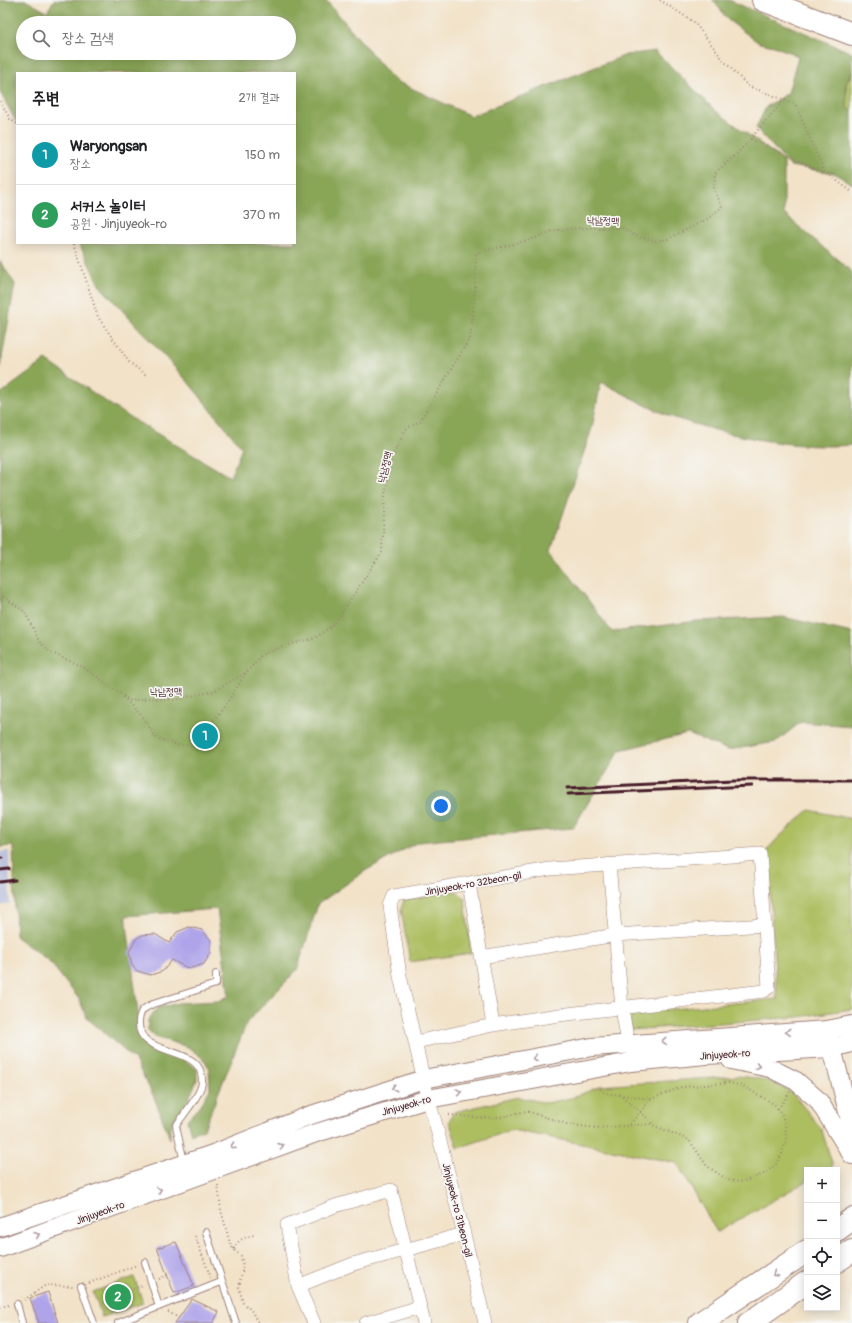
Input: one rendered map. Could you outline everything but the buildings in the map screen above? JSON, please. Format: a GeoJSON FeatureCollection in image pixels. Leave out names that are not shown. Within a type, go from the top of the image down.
{"type":"FeatureCollection","features":[{"type":"Feature","properties":{"kind":"highway"},"geometry":{"type":"LineString","coordinates":[[762,0],[852,34]]}},
{"type":"Feature","properties":{"kind":"highway"},"geometry":{"type":"LineString","coordinates":[[797,0],[852,21]]}},
{"type":"Feature","properties":{"kind":"highway"},"geometry":{"type":"LineString","coordinates":[[840,1228],[852,1219]]}},
{"type":"Feature","properties":{"kind":"highway"},"geometry":{"type":"LineString","coordinates":[[840,1259],[852,1251]]}},
{"type":"Feature","properties":{"kind":"highway"},"geometry":{"type":"LineString","coordinates":[[700,1323],[804,1253]]}},
{"type":"Feature","properties":{"kind":"highway"},"geometry":{"type":"LineString","coordinates":[[749,1323],[804,1284]]}},
{"type":"Feature","properties":{"kind":"street","name":"Jinjuyeok-ro 32beon-gil"},"geometry":{"type":"LineString","coordinates":[[428,1099],[400,976],[390,906],[394,896],[550,869],[760,854],[764,925]]}},
{"type":"Feature","properties":{"kind":"street"},"geometry":{"type":"LineString","coordinates":[[609,864],[622,1008],[628,1044]]}},
{"type":"Feature","properties":{"kind":"street"},"geometry":{"type":"LineString","coordinates":[[468,884],[493,1025]]}},
{"type":"Feature","properties":{"kind":"street"},"geometry":{"type":"LineString","coordinates":[[416,1042],[493,1025],[764,991],[769,988],[764,925],[616,935],[481,957]]}},
{"type":"Feature","properties":{"kind":"street","name":"Jinjuyeok-ro"},"geometry":{"type":"LineString","coordinates":[[0,1227],[184,1164],[308,1116],[424,1079],[592,1047],[827,1030],[852,1025]]}},
{"type":"Feature","properties":{"kind":"street"},"geometry":{"type":"LineString","coordinates":[[827,1030],[851,1122],[852,1146]]}},
{"type":"Feature","properties":{"kind":"street","name":"Jinjuyeok-ro"},"geometry":{"type":"LineString","coordinates":[[0,1248],[313,1134],[428,1099],[595,1068],[706,1055],[831,1048],[852,1043]]}},
{"type":"Feature","properties":{"kind":"street"},"geometry":{"type":"LineString","coordinates":[[706,1055],[770,1068],[796,1081],[818,1100],[852,1156]]}},
{"type":"Feature","properties":{"kind":"street","name":"Jinjuyeok-ro 31beon-gil"},"geometry":{"type":"LineString","coordinates":[[428,1099],[464,1234],[485,1323]]}},
{"type":"Feature","properties":{"kind":"street"},"geometry":{"type":"LineString","coordinates":[[314,1323],[298,1286],[288,1225],[335,1206],[391,1190],[424,1323]]}},
{"type":"Feature","properties":{"kind":"street"},"geometry":{"type":"LineString","coordinates":[[298,1286],[353,1264],[464,1234]]}},
{"type":"Feature","properties":{"kind":"street"},"geometry":{"type":"LineString","coordinates":[[366,1323],[420,1307]]}},
{"type":"Feature","properties":{"kind":"lane"},"geometry":{"type":"LineString","coordinates":[[184,1164],[176,1126],[199,1093],[202,1081],[200,1072],[194,1062],[182,1055],[148,1043],[138,1030],[139,1013],[144,1008],[153,1004],[216,984],[216,974]]}},
{"type":"Feature","properties":{"kind":"lane"},"geometry":{"type":"LineString","coordinates":[[206,1232],[236,1323]]}},
{"type":"Feature","properties":{"kind":"lane"},"geometry":{"type":"LineString","coordinates":[[145,1262],[159,1307]]}},
{"type":"Feature","properties":{"kind":"lane"},"geometry":{"type":"LineString","coordinates":[[118,1323],[222,1282]]}},
{"type":"Feature","properties":{"kind":"lane"},"geometry":{"type":"LineString","coordinates":[[81,1286],[94,1323]]}},
{"type":"Feature","properties":{"kind":"lane"},"geometry":{"type":"LineString","coordinates":[[17,1304],[22,1323]]}},
{"type":"Feature","properties":{"kind":"path"},"geometry":{"type":"LineString","coordinates":[[660,0],[694,22],[724,61],[748,86],[795,104],[823,169],[844,188],[852,192]]}},
{"type":"Feature","properties":{"kind":"path","name":"낙남정맥"},"geometry":{"type":"LineString","coordinates":[[0,594],[24,612],[39,641],[50,652],[83,667],[131,701],[150,698],[172,700],[214,691],[247,672],[261,655],[281,647],[315,638],[334,624],[382,552],[385,494],[392,457],[406,430],[420,421],[470,338],[475,292],[476,253],[530,240],[552,231],[577,228],[622,228],[636,236],[654,241],[668,239],[707,219],[722,207],[714,188],[715,173],[751,139],[785,99]]}},
{"type":"Feature","properties":{"kind":"path"},"geometry":{"type":"LineString","coordinates":[[0,101],[10,118],[16,123]]}},
{"type":"Feature","properties":{"kind":"path"},"geometry":{"type":"LineString","coordinates":[[751,139],[814,168],[823,169]]}},
{"type":"Feature","properties":{"kind":"path"},"geometry":{"type":"LineString","coordinates":[[74,244],[98,318],[129,362],[146,375]]}},
{"type":"Feature","properties":{"kind":"path"},"geometry":{"type":"LineString","coordinates":[[120,694],[142,716],[156,738],[178,745],[193,746],[227,703],[247,672]]}},
{"type":"Feature","properties":{"kind":"path"},"geometry":{"type":"LineString","coordinates":[[449,1115],[482,1118],[501,1117],[526,1111],[567,1124],[596,1128],[613,1128],[650,1124],[688,1140],[707,1166],[728,1180],[742,1182],[766,1173],[776,1164],[782,1154],[786,1139],[785,1124],[778,1109],[774,1104],[743,1086],[729,1083],[682,1087],[651,1099],[605,1093],[595,1085]]}},
{"type":"Feature","properties":{"kind":"path"},"geometry":{"type":"LineString","coordinates":[[778,1109],[793,1088]]}},
{"type":"Feature","properties":{"kind":"path"},"geometry":{"type":"LineString","coordinates":[[622,1096],[656,1126]]}},
{"type":"Feature","properties":{"kind":"path"},"geometry":{"type":"LineString","coordinates":[[630,1125],[651,1099]]}},
{"type":"Feature","properties":{"kind":"path"},"geometry":{"type":"LineString","coordinates":[[218,1186],[221,1210],[233,1249],[241,1256],[243,1267],[239,1287],[242,1303],[251,1310],[258,1323]]}},
{"type":"Feature","properties":{"kind":"path"},"geometry":{"type":"LineString","coordinates":[[233,1249],[236,1243],[244,1237],[254,1234]]}},
{"type":"Feature","properties":{"kind":"path"},"geometry":{"type":"LineString","coordinates":[[133,1289],[151,1283]]}},
{"type":"Feature","properties":{"kind":"shaded area"},"geometry":{"type":"Polygon","coordinates":[[[9,851],[10,904],[0,906],[0,852],[9,851]]]}},
{"type":"Feature","properties":{"kind":"green space"},"geometry":{"type":"Polygon","coordinates":[[[0,0],[25,0],[47,12],[54,0],[326,0],[394,80],[471,116],[626,55],[655,51],[716,111],[784,161],[784,214],[852,272],[852,445],[830,446],[785,443],[718,431],[666,415],[601,382],[592,428],[551,550],[612,632],[697,621],[783,617],[852,633],[852,726],[801,722],[776,742],[728,750],[688,734],[620,750],[573,828],[418,842],[365,871],[318,904],[297,970],[247,1022],[204,1129],[191,1134],[187,1120],[202,1103],[210,1089],[209,1070],[205,1060],[188,1047],[155,1037],[148,1030],[148,1020],[157,1008],[178,1003],[218,1001],[229,996],[217,909],[126,916],[138,1013],[136,1030],[142,1041],[151,1048],[162,1052],[175,1053],[197,1069],[197,1080],[188,1100],[170,1126],[170,1139],[154,1097],[135,1060],[87,1018],[79,999],[49,961],[16,937],[13,846],[0,847],[0,394],[46,360],[121,412],[230,477],[242,448],[188,382],[99,285],[79,244],[296,244],[296,72],[16,72],[16,121],[0,92],[0,0]]]}},
{"type":"Feature","properties":{"kind":"green space"},"geometry":{"type":"Polygon","coordinates":[[[713,0],[729,0],[852,53],[852,72],[846,84],[847,107],[852,112],[852,184],[834,173],[790,166],[756,128],[766,107],[788,93],[798,56],[774,46],[759,43],[728,20],[713,0]]]}},
{"type":"Feature","properties":{"kind":"green space"},"geometry":{"type":"Polygon","coordinates":[[[852,72],[852,112],[847,107],[846,84],[852,72]]]}},
{"type":"Feature","properties":{"kind":"green space"},"geometry":{"type":"Polygon","coordinates":[[[0,261],[15,284],[0,369],[0,261]]]}},
{"type":"Feature","properties":{"kind":"green space"},"geometry":{"type":"Polygon","coordinates":[[[809,810],[852,819],[852,1009],[798,1017],[631,1030],[630,1013],[777,999],[767,850],[809,810]]]}},
{"type":"Feature","properties":{"kind":"green space"},"geometry":{"type":"Polygon","coordinates":[[[456,891],[465,898],[471,953],[410,962],[401,909],[404,900],[456,891]]]}},
{"type":"Feature","properties":{"kind":"green space"},"geometry":{"type":"Polygon","coordinates":[[[738,1076],[755,1078],[774,1083],[792,1093],[821,1128],[833,1166],[804,1167],[804,1183],[717,1232],[677,1163],[512,1130],[458,1148],[449,1121],[454,1112],[518,1097],[547,1103],[575,1097],[600,1086],[738,1076]]]}},
{"type":"Feature","properties":{"kind":"green space"},"geometry":{"type":"Polygon","coordinates":[[[134,1277],[143,1303],[102,1317],[93,1292],[134,1277]]]}},
{"type":"Feature","properties":{"kind":"railway"},"geometry":{"type":"LineString","coordinates":[[567,788],[734,780],[852,780]]}},
{"type":"Feature","properties":{"kind":"railway"},"geometry":{"type":"LineString","coordinates":[[568,794],[752,786]]}},
{"type":"Feature","properties":{"kind":"railway"},"geometry":{"type":"LineString","coordinates":[[0,870],[9,869]]}},
{"type":"Feature","properties":{"kind":"railway"},"geometry":{"type":"LineString","coordinates":[[0,882],[15,880]]}},
{"type":"Feature","properties":{"kind":"place","name":"Waryongsan"},"geometry":{"type":"Point","coordinates":[205,736]}},
{"type":"Feature","properties":{"kind":"place","name":"서커스 놀이터"},"geometry":{"type":"Point","coordinates":[118,1297]}}]}
